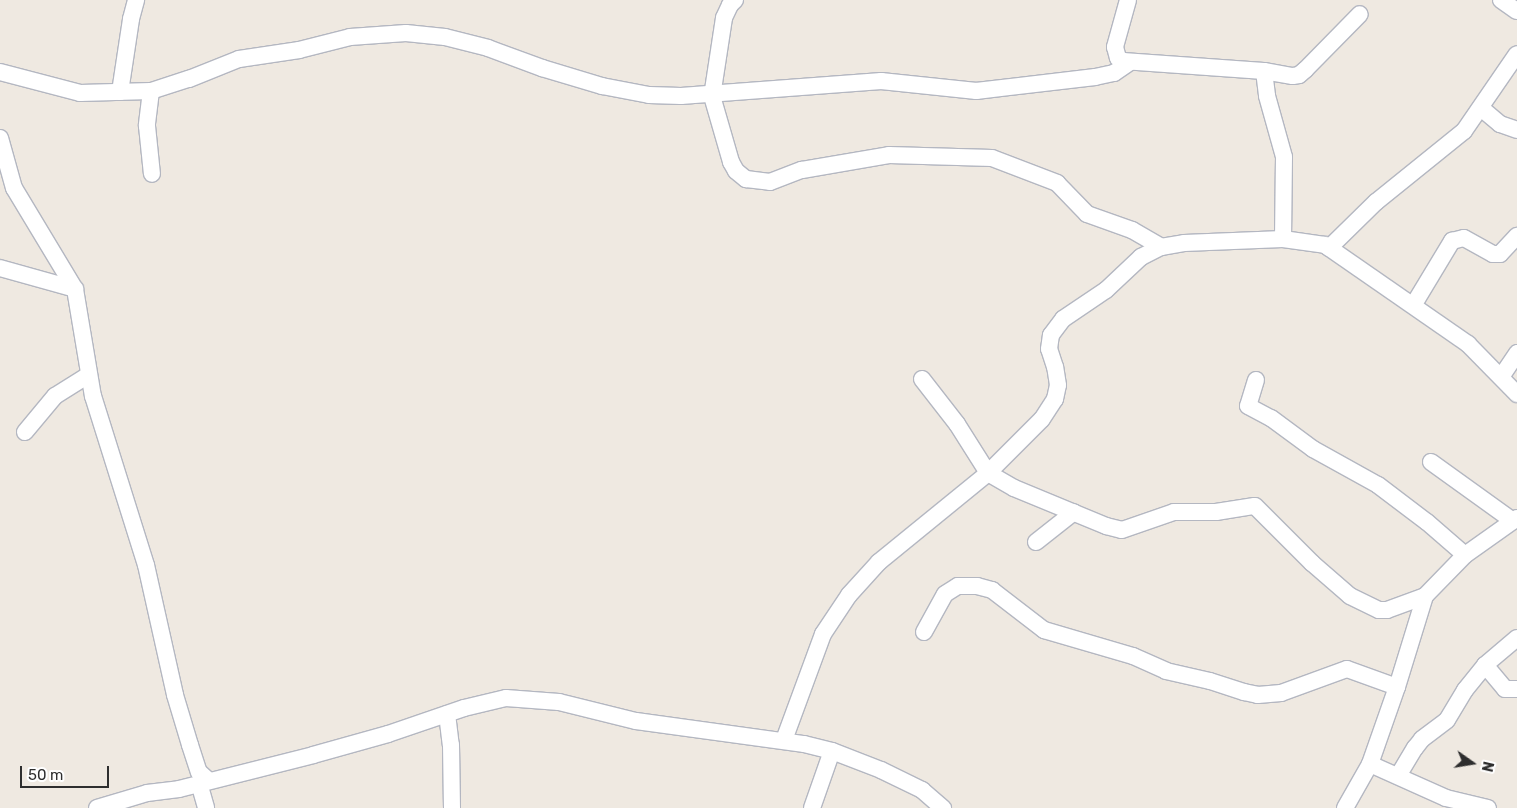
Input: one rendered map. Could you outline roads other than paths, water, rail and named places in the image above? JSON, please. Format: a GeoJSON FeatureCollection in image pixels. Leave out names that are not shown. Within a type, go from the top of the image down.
{"type":"FeatureCollection","features":[{"type":"Feature","properties":{"kind":"street"},"geometry":{"type":"LineString","coordinates":[[120,92],[132,12],[136,0]]}},
{"type":"Feature","properties":{"kind":"street"},"geometry":{"type":"LineString","coordinates":[[735,0],[730,5],[724,18],[712,96],[733,168],[746,178],[753,181],[770,182],[802,170],[889,155],[992,158],[1057,184],[1087,214],[1132,230],[1161,247]]}},
{"type":"Feature","properties":{"kind":"street"},"geometry":{"type":"LineString","coordinates":[[1128,0],[1115,47],[1118,58],[1129,63],[1300,75],[1360,14]]}},
{"type":"Feature","properties":{"kind":"street"},"geometry":{"type":"LineString","coordinates":[[1501,0],[1517,11]]}},
{"type":"Feature","properties":{"kind":"street"},"geometry":{"type":"LineString","coordinates":[[0,72],[80,93],[150,91],[189,79],[239,59],[299,50],[350,37],[406,33],[445,37],[488,48],[587,82],[624,91],[681,96],[712,96],[805,86],[881,82],[976,91],[1095,77],[1114,73],[1129,63]]}},
{"type":"Feature","properties":{"kind":"street"},"geometry":{"type":"LineString","coordinates":[[1329,248],[1376,202],[1458,137],[1481,108],[1517,54]]}},
{"type":"Feature","properties":{"kind":"street"},"geometry":{"type":"LineString","coordinates":[[1264,71],[1267,96],[1284,157],[1283,239]]}},
{"type":"Feature","properties":{"kind":"street"},"geometry":{"type":"LineString","coordinates":[[150,91],[147,126],[152,174]]}},
{"type":"Feature","properties":{"kind":"street"},"geometry":{"type":"LineString","coordinates":[[1481,108],[1500,124],[1517,130]]}},
{"type":"Feature","properties":{"kind":"street"},"geometry":{"type":"LineString","coordinates":[[0,138],[14,188],[75,289],[88,375],[146,565],[175,695],[198,772],[203,781],[206,808]]}},
{"type":"Feature","properties":{"kind":"street"},"geometry":{"type":"LineString","coordinates":[[1414,304],[1452,241],[1464,238],[1493,254],[1500,254],[1517,236]]}},
{"type":"Feature","properties":{"kind":"street"},"geometry":{"type":"LineString","coordinates":[[784,740],[823,634],[849,595],[879,562],[988,473],[1042,419],[1054,399],[1058,377],[1048,344],[1051,335],[1063,319],[1106,290],[1141,257],[1161,247],[1184,243],[1283,239],[1317,242],[1329,248],[1380,285],[1414,304],[1468,344],[1517,394]]}},
{"type":"Feature","properties":{"kind":"street"},"geometry":{"type":"LineString","coordinates":[[0,268],[75,289]]}},
{"type":"Feature","properties":{"kind":"street"},"geometry":{"type":"LineString","coordinates":[[1501,377],[1517,353]]}},
{"type":"Feature","properties":{"kind":"street"},"geometry":{"type":"LineString","coordinates":[[25,432],[55,396],[88,375]]}},
{"type":"Feature","properties":{"kind":"street"},"geometry":{"type":"LineString","coordinates":[[922,379],[957,424],[988,473],[1003,483],[1122,530],[1174,512],[1216,512],[1255,506],[1318,570],[1359,600],[1375,609],[1386,610],[1425,596],[1465,555],[1515,520],[1431,462]]}},
{"type":"Feature","properties":{"kind":"street"},"geometry":{"type":"LineString","coordinates":[[1256,380],[1248,406],[1270,418],[1313,449],[1378,485],[1465,555]]}},
{"type":"Feature","properties":{"kind":"street"},"geometry":{"type":"LineString","coordinates":[[1036,542],[1074,512]]}},
{"type":"Feature","properties":{"kind":"street"},"geometry":{"type":"LineString","coordinates":[[924,632],[945,594],[958,586],[977,586],[992,590],[1044,630],[1133,656],[1166,671],[1210,681],[1244,692],[1258,695],[1281,693],[1347,669],[1397,687]]}},
{"type":"Feature","properties":{"kind":"street"},"geometry":{"type":"LineString","coordinates":[[1345,808],[1370,764],[1397,687],[1425,596]]}},
{"type":"Feature","properties":{"kind":"street"},"geometry":{"type":"LineString","coordinates":[[1398,776],[1422,739],[1447,720],[1465,690],[1485,665],[1517,638]]}},
{"type":"Feature","properties":{"kind":"street"},"geometry":{"type":"LineString","coordinates":[[1485,665],[1505,689],[1517,689]]}},
{"type":"Feature","properties":{"kind":"street"},"geometry":{"type":"LineString","coordinates":[[96,808],[122,804],[203,781],[313,755],[498,699],[533,699],[559,702],[636,721],[784,740],[832,751],[922,790],[943,808]]}},
{"type":"Feature","properties":{"kind":"street"},"geometry":{"type":"LineString","coordinates":[[446,714],[451,745],[452,808]]}},
{"type":"Feature","properties":{"kind":"street"},"geometry":{"type":"LineString","coordinates":[[812,808],[832,751]]}},
{"type":"Feature","properties":{"kind":"street"},"geometry":{"type":"LineString","coordinates":[[1370,764],[1446,798],[1488,808]]}}]}
